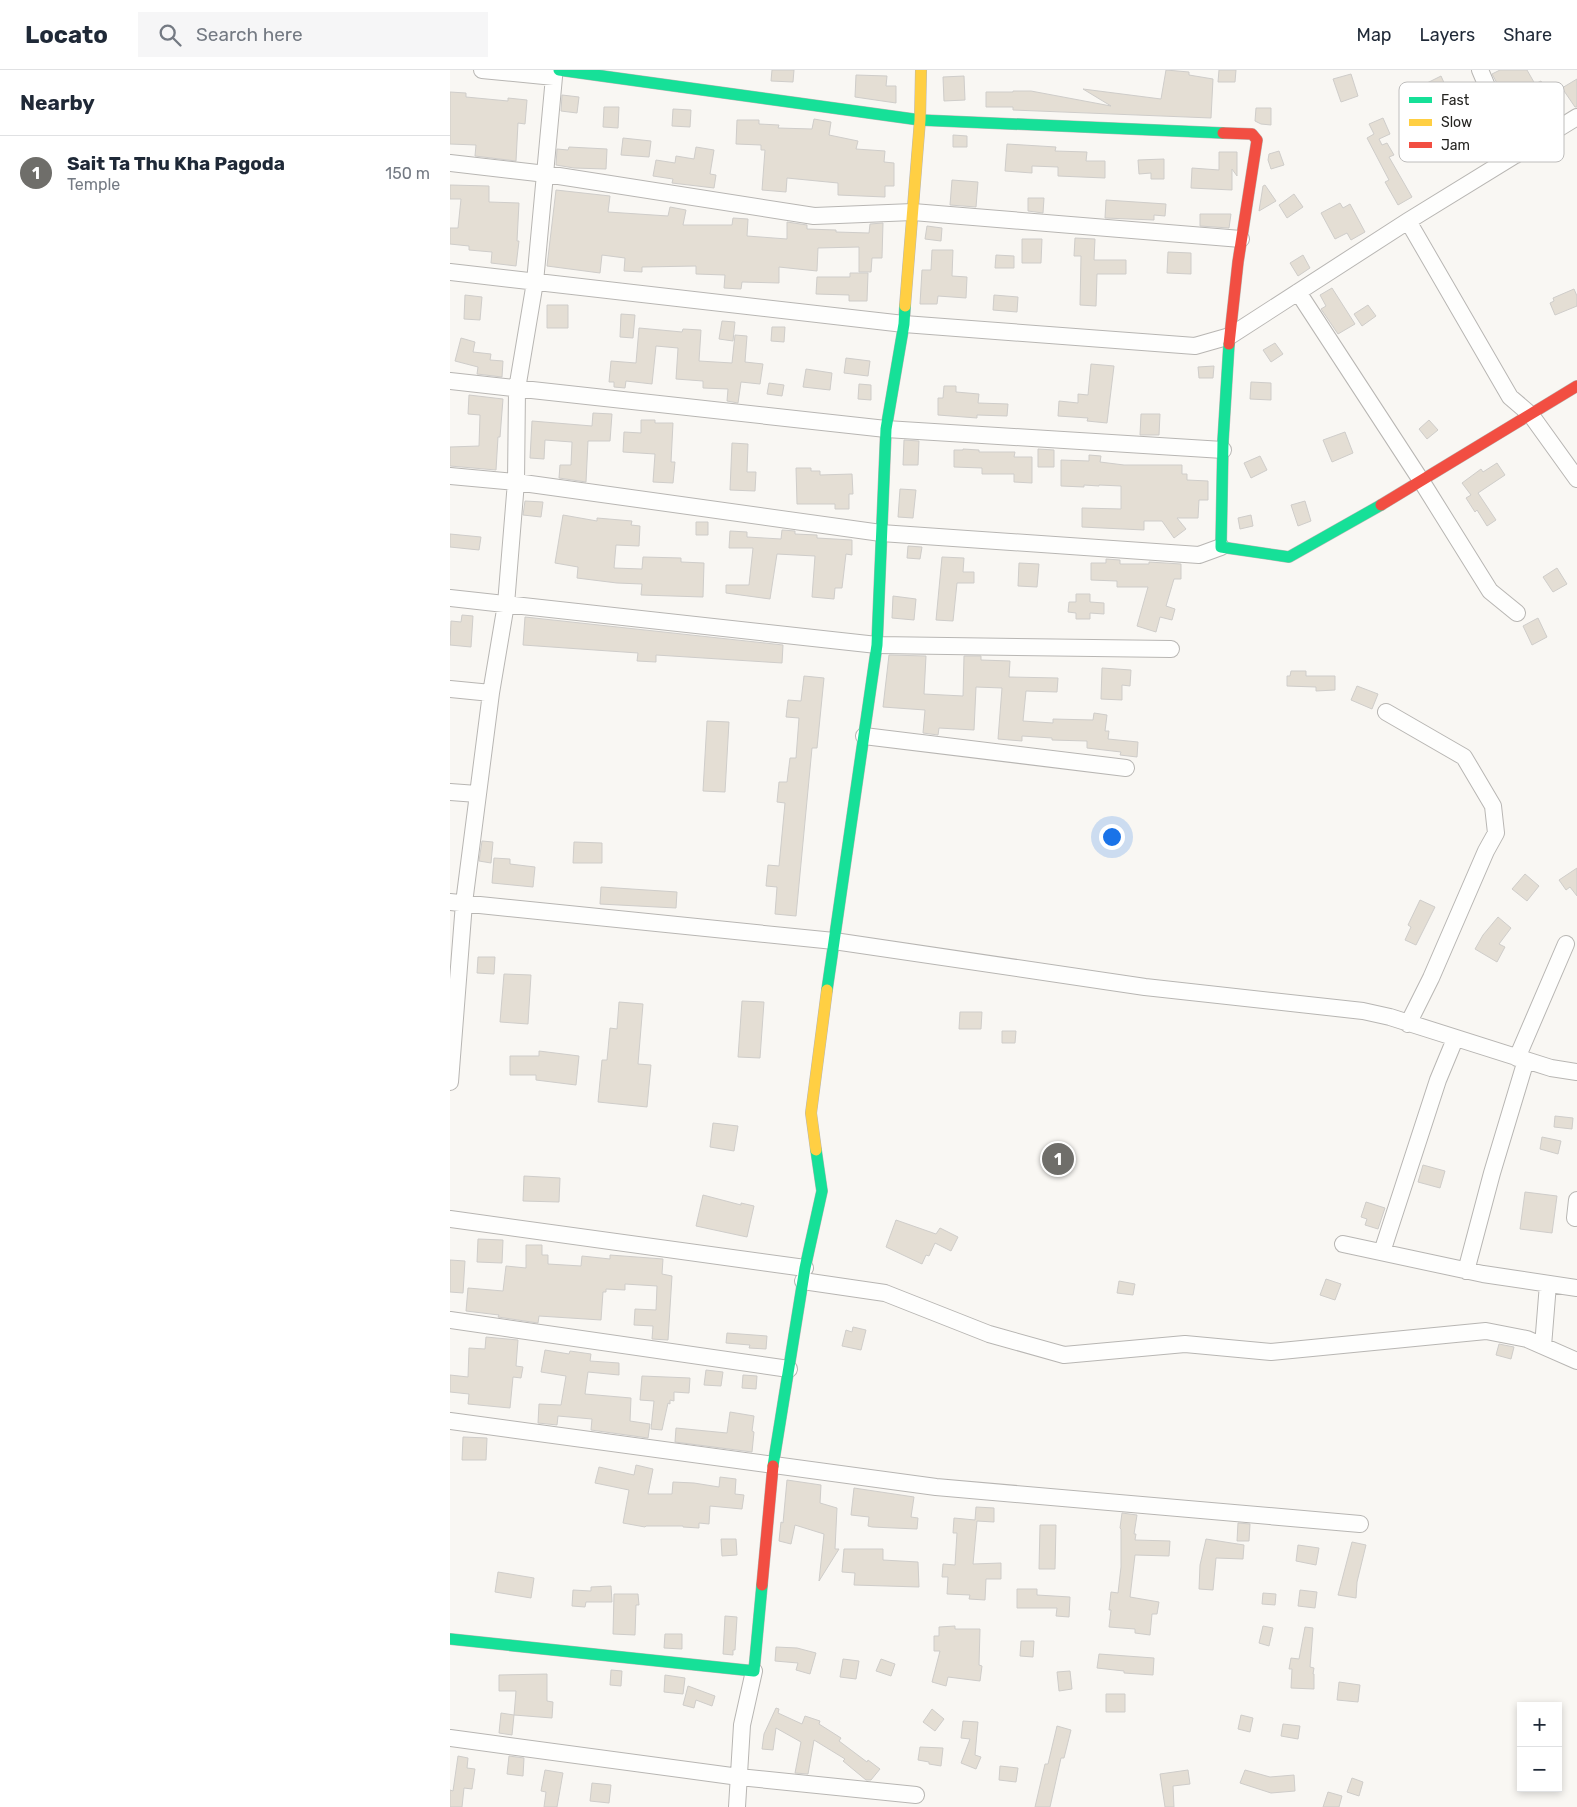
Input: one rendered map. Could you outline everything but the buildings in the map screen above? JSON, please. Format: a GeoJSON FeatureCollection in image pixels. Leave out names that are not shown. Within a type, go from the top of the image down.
{"type":"FeatureCollection","features":[{"type":"Feature","properties":{"kind":"street"},"geometry":{"type":"LineString","coordinates":[[482,70],[556,72],[920,120],[1252,134],[1257,140],[1241,239],[1230,336],[1223,450],[1221,547]]}},
{"type":"Feature","properties":{"kind":"street"},"geometry":{"type":"LineString","coordinates":[[737,1807],[742,1726],[754,1671],[773,1466],[804,1274],[822,1191],[811,1113],[877,645],[886,428],[904,324],[920,120],[921,70]]}},
{"type":"Feature","properties":{"kind":"street"},"geometry":{"type":"LineString","coordinates":[[1480,70],[1485,82]]}},
{"type":"Feature","properties":{"kind":"street"},"geometry":{"type":"LineString","coordinates":[[450,1082],[457,902],[477,794],[506,604],[516,482],[517,389],[535,282],[556,72]]}},
{"type":"Feature","properties":{"kind":"street"},"geometry":{"type":"LineString","coordinates":[[1564,125],[1577,117]]}},
{"type":"Feature","properties":{"kind":"street"},"geometry":{"type":"LineString","coordinates":[[450,272],[904,324],[1195,346],[1230,336],[1408,221],[1505,162]]}},
{"type":"Feature","properties":{"kind":"street"},"geometry":{"type":"LineString","coordinates":[[450,163],[546,174],[814,216],[913,212],[1241,239]]}},
{"type":"Feature","properties":{"kind":"street"},"geometry":{"type":"LineString","coordinates":[[1408,221],[1510,397],[1531,415],[1577,479]]}},
{"type":"Feature","properties":{"kind":"street"},"geometry":{"type":"LineString","coordinates":[[1298,292],[1422,482],[1490,591],[1517,613]]}},
{"type":"Feature","properties":{"kind":"street"},"geometry":{"type":"LineString","coordinates":[[450,381],[886,428],[1223,450]]}},
{"type":"Feature","properties":{"kind":"street"},"geometry":{"type":"LineString","coordinates":[[450,476],[516,482],[881,533],[1199,555],[1221,547],[1289,557],[1422,482],[1577,386]]}},
{"type":"Feature","properties":{"kind":"street"},"geometry":{"type":"LineString","coordinates":[[450,598],[877,645],[1171,649]]}},
{"type":"Feature","properties":{"kind":"street"},"geometry":{"type":"LineString","coordinates":[[450,689],[491,693]]}},
{"type":"Feature","properties":{"kind":"street"},"geometry":{"type":"LineString","coordinates":[[1386,712],[1464,757],[1493,806],[1496,833],[1486,851],[1431,978],[1408,1024]]}},
{"type":"Feature","properties":{"kind":"street"},"geometry":{"type":"LineString","coordinates":[[864,736],[1126,768]]}},
{"type":"Feature","properties":{"kind":"street"},"geometry":{"type":"LineString","coordinates":[[450,792],[477,794]]}},
{"type":"Feature","properties":{"kind":"street"},"geometry":{"type":"LineString","coordinates":[[457,902],[834,941],[1146,987],[1363,1011],[1551,1068],[1577,1072]]}},
{"type":"Feature","properties":{"kind":"street"},"geometry":{"type":"LineString","coordinates":[[1466,1271],[1521,1059],[1566,944]]}},
{"type":"Feature","properties":{"kind":"street"},"geometry":{"type":"LineString","coordinates":[[1382,1252],[1438,1080],[1455,1039]]}},
{"type":"Feature","properties":{"kind":"street"},"geometry":{"type":"LineString","coordinates":[[1575,1218],[1577,1200]]}},
{"type":"Feature","properties":{"kind":"street"},"geometry":{"type":"LineString","coordinates":[[450,1220],[804,1274],[885,1294],[989,1334],[1064,1355],[1185,1344],[1272,1352],[1486,1332],[1528,1340],[1577,1361]]}},
{"type":"Feature","properties":{"kind":"street"},"geometry":{"type":"LineString","coordinates":[[1343,1244],[1466,1271],[1577,1288]]}},
{"type":"Feature","properties":{"kind":"street"},"geometry":{"type":"LineString","coordinates":[[1543,1346],[1548,1284]]}},
{"type":"Feature","properties":{"kind":"street"},"geometry":{"type":"LineString","coordinates":[[450,1320],[789,1369]]}},
{"type":"Feature","properties":{"kind":"street"},"geometry":{"type":"LineString","coordinates":[[450,1421],[936,1487],[1360,1524]]}},
{"type":"Feature","properties":{"kind":"street"},"geometry":{"type":"LineString","coordinates":[[450,1639],[754,1671]]}},
{"type":"Feature","properties":{"kind":"street"},"geometry":{"type":"LineString","coordinates":[[450,1738],[739,1777],[916,1795]]}},
{"type":"Feature","properties":{"kind":"traffic: fast"},"geometry":{"type":"LineString","coordinates":[[559,70],[920,120],[1223,133]]}},
{"type":"Feature","properties":{"kind":"traffic: fast"},"geometry":{"type":"LineString","coordinates":[[827,990],[877,645],[886,429],[904,324],[905,306]]}},
{"type":"Feature","properties":{"kind":"traffic: fast"},"geometry":{"type":"LineString","coordinates":[[1229,344],[1223,441],[1221,547],[1289,557],[1381,505]]}},
{"type":"Feature","properties":{"kind":"traffic: fast"},"geometry":{"type":"LineString","coordinates":[[773,1466],[805,1268],[822,1191],[816,1150]]}},
{"type":"Feature","properties":{"kind":"traffic: fast"},"geometry":{"type":"LineString","coordinates":[[450,1639],[754,1671],[762,1585]]}},
{"type":"Feature","properties":{"kind":"traffic: slow"},"geometry":{"type":"LineString","coordinates":[[905,306],[920,120],[921,70]]}},
{"type":"Feature","properties":{"kind":"traffic: slow"},"geometry":{"type":"LineString","coordinates":[[816,1150],[811,1113],[827,990]]}},
{"type":"Feature","properties":{"kind":"traffic: jam"},"geometry":{"type":"LineString","coordinates":[[1223,133],[1252,134],[1257,140],[1238,262],[1229,344]]}},
{"type":"Feature","properties":{"kind":"traffic: jam"},"geometry":{"type":"LineString","coordinates":[[1381,505],[1577,386]]}},
{"type":"Feature","properties":{"kind":"traffic: jam"},"geometry":{"type":"LineString","coordinates":[[762,1585],[773,1466]]}},
{"type":"Feature","properties":{"kind":"place","name":"Sait Ta Thu Kha Pagoda"},"geometry":{"type":"Point","coordinates":[1058,1159]}}]}
